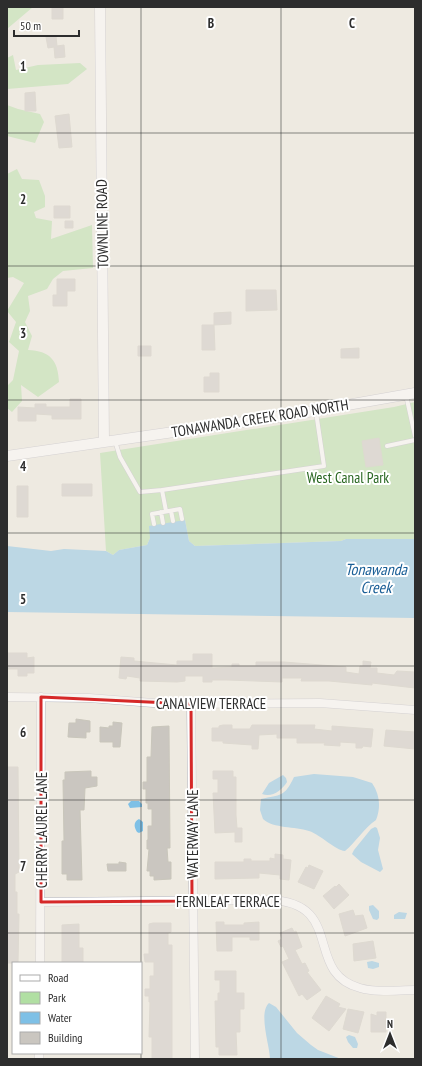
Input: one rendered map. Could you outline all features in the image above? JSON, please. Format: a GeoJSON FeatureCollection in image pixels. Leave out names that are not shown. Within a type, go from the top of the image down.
{"type":"FeatureCollection","features":[{"type":"Feature","properties":{"kind":"street","name":"TOWNLINE ROAD"},"geometry":{"type":"LineString","coordinates":[[100,7],[104,442]]}},
{"type":"Feature","properties":{"kind":"street","name":"TONAWANDA CREEK ROAD NORTH"},"geometry":{"type":"LineString","coordinates":[[7,456],[316,411],[411,394]]}},
{"type":"Feature","properties":{"kind":"street","name":"CANALVIEW TERRACE"},"geometry":{"type":"LineString","coordinates":[[7,697],[41,697],[191,704],[311,702],[415,710]]}},
{"type":"Feature","properties":{"kind":"street","name":"CHERRY LAUREL LANE"},"geometry":{"type":"LineString","coordinates":[[40,962],[42,902],[41,697]]}},
{"type":"Feature","properties":{"kind":"street","name":"WATERWAY LANE"},"geometry":{"type":"LineString","coordinates":[[191,704],[192,901],[195,1059]]}},
{"type":"Feature","properties":{"kind":"street","name":"FERNLEAF TERRACE"},"geometry":{"type":"LineString","coordinates":[[42,902],[269,900],[292,903],[305,910],[313,918],[321,934],[328,963],[336,974],[346,982],[359,988],[370,990],[415,990]]}},
{"type":"Feature","properties":{"kind":"lane"},"geometry":{"type":"LineString","coordinates":[[411,394],[415,436]]}},
{"type":"Feature","properties":{"kind":"lane"},"geometry":{"type":"LineString","coordinates":[[115,440],[120,458],[140,492],[162,490],[324,466],[316,411]]}},
{"type":"Feature","properties":{"kind":"lane"},"geometry":{"type":"LineString","coordinates":[[387,446],[415,440]]}},
{"type":"Feature","properties":{"kind":"lane"},"geometry":{"type":"LineString","coordinates":[[162,490],[163,523]]}},
{"type":"Feature","properties":{"kind":"lane"},"geometry":{"type":"LineString","coordinates":[[154,524],[152,514],[163,512],[180,509],[182,519]]}},
{"type":"Feature","properties":{"kind":"lane"},"geometry":{"type":"LineString","coordinates":[[171,511],[173,521]]}},
{"type":"Feature","properties":{"kind":"highlighted area"},"geometry":{"type":"Polygon","coordinates":[[[41,697],[191,704],[192,901],[41,902],[41,697]]]}},
{"type":"Feature","properties":{"kind":"green space"},"geometry":{"type":"Polygon","coordinates":[[[33,7],[7,29],[7,8],[33,7]]]}},
{"type":"Feature","properties":{"kind":"green space"},"geometry":{"type":"Polygon","coordinates":[[[13,55],[16,70],[38,65],[80,63],[87,69],[68,84],[7,89],[7,58],[13,55]]]}},
{"type":"Feature","properties":{"kind":"green space"},"geometry":{"type":"Polygon","coordinates":[[[7,105],[40,114],[44,122],[35,143],[7,136],[7,105]]]}},
{"type":"Feature","properties":{"kind":"green space"},"geometry":{"type":"Polygon","coordinates":[[[17,169],[22,179],[39,180],[45,196],[45,207],[34,212],[36,218],[52,221],[51,239],[92,225],[93,268],[63,271],[53,279],[47,289],[28,296],[30,311],[25,322],[32,336],[28,350],[42,352],[55,362],[59,382],[38,397],[21,385],[22,401],[12,412],[7,408],[7,386],[13,380],[19,351],[9,342],[16,322],[7,311],[24,283],[13,277],[7,278],[7,174],[17,169]]]}},
{"type":"Feature","properties":{"kind":"green space","name":"West Canal Park"},"geometry":{"type":"Polygon","coordinates":[[[415,402],[415,539],[346,539],[341,541],[195,546],[189,541],[185,520],[150,538],[147,545],[119,550],[113,555],[106,551],[100,453],[394,407],[415,402]]]}},
{"type":"Feature","properties":{"kind":"water","name":"Tonawanda Creek"},"geometry":{"type":"Polygon","coordinates":[[[185,520],[189,541],[195,546],[341,541],[346,539],[415,539],[415,618],[7,612],[7,546],[51,551],[64,549],[106,551],[113,555],[119,550],[147,545],[150,538],[149,526],[185,520]]]}},
{"type":"Feature","properties":{"kind":"water"},"geometry":{"type":"Polygon","coordinates":[[[314,774],[353,777],[372,783],[377,792],[379,810],[376,820],[345,851],[337,848],[309,831],[279,826],[263,819],[260,810],[261,799],[284,792],[291,784],[294,777],[314,774]]]}},
{"type":"Feature","properties":{"kind":"water"},"geometry":{"type":"Polygon","coordinates":[[[283,775],[287,782],[282,788],[273,794],[262,794],[269,783],[283,775]]]}},
{"type":"Feature","properties":{"kind":"water"},"geometry":{"type":"Polygon","coordinates":[[[131,801],[139,801],[142,804],[142,807],[130,808],[128,804],[131,801]]]}},
{"type":"Feature","properties":{"kind":"water"},"geometry":{"type":"Polygon","coordinates":[[[139,819],[143,822],[143,831],[139,833],[136,830],[135,825],[139,819]]]}},
{"type":"Feature","properties":{"kind":"water"},"geometry":{"type":"Polygon","coordinates":[[[375,827],[377,828],[380,838],[378,850],[383,869],[380,872],[361,862],[352,854],[371,829],[375,827]]]}},
{"type":"Feature","properties":{"kind":"water"},"geometry":{"type":"Polygon","coordinates":[[[373,905],[379,911],[379,918],[377,920],[373,919],[369,910],[369,906],[373,905]]]}},
{"type":"Feature","properties":{"kind":"water"},"geometry":{"type":"Polygon","coordinates":[[[399,912],[407,913],[405,919],[394,919],[394,915],[399,912]]]}},
{"type":"Feature","properties":{"kind":"water"},"geometry":{"type":"Polygon","coordinates":[[[372,961],[379,963],[379,967],[373,969],[368,968],[367,962],[372,961]]]}},
{"type":"Feature","properties":{"kind":"water"},"geometry":{"type":"Polygon","coordinates":[[[269,1003],[276,1007],[297,1033],[311,1045],[318,1050],[341,1059],[270,1059],[264,1022],[266,1008],[269,1003]]]}},
{"type":"Feature","properties":{"kind":"water"},"geometry":{"type":"Polygon","coordinates":[[[349,1035],[355,1037],[358,1044],[357,1048],[353,1048],[348,1042],[346,1037],[349,1035]]]}},
{"type":"Feature","properties":{"kind":"building"},"geometry":{"type":"Polygon","coordinates":[[[52,7],[63,7],[63,19],[52,19],[52,7]]]}},
{"type":"Feature","properties":{"kind":"building"},"geometry":{"type":"Polygon","coordinates":[[[56,36],[57,46],[64,45],[65,57],[55,58],[54,47],[48,48],[46,37],[56,36]]]}},
{"type":"Feature","properties":{"kind":"building"},"geometry":{"type":"Polygon","coordinates":[[[35,92],[36,111],[25,111],[25,93],[35,92]]]}},
{"type":"Feature","properties":{"kind":"building"},"geometry":{"type":"Polygon","coordinates":[[[69,114],[72,147],[59,148],[55,116],[69,114]]]}},
{"type":"Feature","properties":{"kind":"building"},"geometry":{"type":"Polygon","coordinates":[[[54,206],[70,206],[70,218],[54,218],[54,206]]]}},
{"type":"Feature","properties":{"kind":"building"},"geometry":{"type":"Polygon","coordinates":[[[65,221],[73,221],[73,228],[65,228],[65,221]]]}},
{"type":"Feature","properties":{"kind":"building"},"geometry":{"type":"Polygon","coordinates":[[[57,279],[75,279],[75,291],[67,291],[67,306],[53,306],[53,295],[57,295],[57,279]]]}},
{"type":"Feature","properties":{"kind":"building"},"geometry":{"type":"Polygon","coordinates":[[[246,290],[276,290],[277,310],[246,311],[246,290]]]}},
{"type":"Feature","properties":{"kind":"building"},"geometry":{"type":"Polygon","coordinates":[[[231,312],[231,324],[214,325],[214,313],[231,312]]]}},
{"type":"Feature","properties":{"kind":"building"},"geometry":{"type":"Polygon","coordinates":[[[202,325],[214,325],[215,350],[202,350],[202,325]]]}},
{"type":"Feature","properties":{"kind":"building"},"geometry":{"type":"Polygon","coordinates":[[[138,346],[151,346],[151,356],[138,356],[138,346]]]}},
{"type":"Feature","properties":{"kind":"building"},"geometry":{"type":"Polygon","coordinates":[[[359,348],[359,358],[341,358],[341,349],[359,348]]]}},
{"type":"Feature","properties":{"kind":"building"},"geometry":{"type":"Polygon","coordinates":[[[210,373],[219,373],[219,392],[204,392],[204,377],[210,377],[210,373]]]}},
{"type":"Feature","properties":{"kind":"building"},"geometry":{"type":"Polygon","coordinates":[[[70,399],[81,399],[81,419],[52,419],[52,415],[36,414],[36,421],[18,421],[18,407],[35,408],[35,404],[46,404],[46,407],[70,407],[70,399]]]}},
{"type":"Feature","properties":{"kind":"building"},"geometry":{"type":"Polygon","coordinates":[[[379,438],[383,465],[366,467],[362,441],[379,438]]]}},
{"type":"Feature","properties":{"kind":"building"},"geometry":{"type":"Polygon","coordinates":[[[62,484],[92,484],[92,496],[62,496],[62,484]]]}},
{"type":"Feature","properties":{"kind":"building"},"geometry":{"type":"Polygon","coordinates":[[[17,486],[28,486],[28,517],[17,517],[17,486]]]}},
{"type":"Feature","properties":{"kind":"building"},"geometry":{"type":"Polygon","coordinates":[[[7,653],[27,653],[27,658],[34,657],[34,673],[27,673],[27,676],[18,676],[18,669],[7,669],[7,653]]]}},
{"type":"Feature","properties":{"kind":"building"},"geometry":{"type":"Polygon","coordinates":[[[193,654],[212,654],[212,668],[232,667],[232,664],[239,664],[239,666],[256,666],[256,662],[284,662],[346,667],[346,672],[359,674],[360,666],[363,666],[363,661],[371,662],[370,668],[377,668],[377,673],[394,675],[397,671],[415,672],[415,688],[372,683],[372,685],[329,681],[301,681],[302,678],[282,678],[282,682],[212,680],[212,682],[203,682],[203,676],[185,676],[185,681],[177,682],[140,681],[140,678],[127,676],[126,679],[119,678],[121,657],[134,658],[134,661],[177,665],[177,661],[193,661],[193,654]]]}},
{"type":"Feature","properties":{"kind":"building"},"geometry":{"type":"Polygon","coordinates":[[[76,719],[90,721],[90,732],[86,732],[86,738],[68,737],[69,723],[76,723],[76,719]]]}},
{"type":"Feature","properties":{"kind":"building"},"geometry":{"type":"Polygon","coordinates":[[[113,722],[122,723],[120,747],[113,747],[113,742],[100,742],[100,727],[109,728],[109,726],[113,726],[113,722]]]}},
{"type":"Feature","properties":{"kind":"building"},"geometry":{"type":"Polygon","coordinates":[[[232,725],[232,729],[250,729],[252,725],[315,725],[314,729],[332,731],[332,726],[373,729],[371,747],[363,746],[362,748],[356,748],[356,743],[340,742],[340,746],[324,745],[325,743],[297,743],[297,738],[277,738],[277,734],[259,735],[258,749],[252,749],[252,745],[212,741],[212,728],[219,728],[219,726],[232,725]]]}},
{"type":"Feature","properties":{"kind":"building"},"geometry":{"type":"Polygon","coordinates":[[[169,726],[170,848],[167,848],[168,862],[171,862],[171,879],[154,880],[154,876],[150,876],[150,871],[147,871],[149,849],[147,849],[148,826],[152,826],[152,809],[148,809],[148,803],[146,803],[146,789],[143,789],[143,782],[147,782],[147,757],[151,757],[152,727],[169,726]]]}},
{"type":"Feature","properties":{"kind":"building"},"geometry":{"type":"Polygon","coordinates":[[[386,730],[415,732],[415,749],[384,746],[386,730]]]}},
{"type":"Feature","properties":{"kind":"building"},"geometry":{"type":"Polygon","coordinates":[[[7,767],[18,767],[19,872],[15,874],[15,892],[17,892],[17,914],[19,914],[18,962],[7,963],[7,767]]]}},
{"type":"Feature","properties":{"kind":"building"},"geometry":{"type":"Polygon","coordinates":[[[91,771],[91,777],[97,777],[97,786],[85,788],[84,810],[80,810],[82,880],[67,880],[67,874],[62,874],[62,841],[64,841],[63,780],[65,780],[65,772],[91,771]]]}},
{"type":"Feature","properties":{"kind":"building"},"geometry":{"type":"Polygon","coordinates":[[[213,771],[233,771],[233,777],[236,777],[237,828],[242,828],[242,842],[235,842],[235,832],[215,833],[213,793],[218,793],[218,779],[213,779],[213,771]]]}},
{"type":"Feature","properties":{"kind":"building"},"geometry":{"type":"Polygon","coordinates":[[[275,854],[283,855],[283,859],[291,860],[289,880],[280,879],[280,875],[259,873],[259,878],[215,879],[215,862],[244,862],[244,859],[251,859],[251,861],[270,861],[270,858],[275,859],[275,854]]]}},
{"type":"Feature","properties":{"kind":"building"},"geometry":{"type":"Polygon","coordinates":[[[119,862],[126,863],[126,871],[108,871],[107,864],[119,864],[119,862]]]}},
{"type":"Feature","properties":{"kind":"building"},"geometry":{"type":"Polygon","coordinates":[[[309,865],[323,871],[314,889],[298,882],[306,867],[308,868],[309,865]]]}},
{"type":"Feature","properties":{"kind":"building"},"geometry":{"type":"Polygon","coordinates":[[[339,884],[349,895],[334,909],[323,896],[339,884]]]}},
{"type":"Feature","properties":{"kind":"building"},"geometry":{"type":"Polygon","coordinates":[[[353,910],[355,916],[363,915],[367,928],[345,936],[339,914],[353,910]]]}},
{"type":"Feature","properties":{"kind":"building"},"geometry":{"type":"Polygon","coordinates":[[[216,922],[224,922],[224,925],[244,925],[244,923],[259,922],[259,940],[250,940],[250,937],[232,937],[232,951],[217,951],[216,922]]]}},
{"type":"Feature","properties":{"kind":"building"},"geometry":{"type":"Polygon","coordinates":[[[171,923],[171,932],[168,933],[168,945],[172,945],[172,1059],[152,1059],[152,1037],[149,1037],[150,1002],[149,996],[145,996],[145,989],[150,989],[150,976],[154,976],[154,962],[145,962],[144,954],[149,954],[149,924],[171,923]]]}},
{"type":"Feature","properties":{"kind":"building"},"geometry":{"type":"Polygon","coordinates":[[[79,924],[79,948],[83,948],[83,962],[62,962],[62,925],[79,924]]]}},
{"type":"Feature","properties":{"kind":"building"},"geometry":{"type":"Polygon","coordinates":[[[292,928],[294,932],[296,931],[302,947],[295,950],[302,964],[305,963],[309,971],[307,972],[321,990],[307,1000],[302,994],[299,996],[282,962],[289,959],[283,946],[281,947],[278,941],[282,939],[280,933],[292,928]]]}},
{"type":"Feature","properties":{"kind":"building"},"geometry":{"type":"Polygon","coordinates":[[[373,941],[376,958],[354,961],[353,944],[373,941]]]}},
{"type":"Feature","properties":{"kind":"building"},"geometry":{"type":"Polygon","coordinates":[[[215,971],[236,971],[236,993],[244,993],[244,1009],[240,1009],[240,1032],[236,1032],[237,1055],[219,1055],[219,1047],[216,1047],[215,1001],[218,1001],[218,993],[220,993],[220,980],[215,980],[215,971]]]}},
{"type":"Feature","properties":{"kind":"building"},"geometry":{"type":"Polygon","coordinates":[[[326,996],[340,1004],[338,1007],[346,1009],[329,1031],[312,1018],[326,996]]]}},
{"type":"Feature","properties":{"kind":"building"},"geometry":{"type":"Polygon","coordinates":[[[348,1009],[364,1012],[358,1033],[343,1029],[348,1009]]]}},
{"type":"Feature","properties":{"kind":"building"},"geometry":{"type":"Polygon","coordinates":[[[377,1012],[386,1012],[386,1032],[371,1032],[371,1014],[377,1016],[377,1012]]]}}]}
